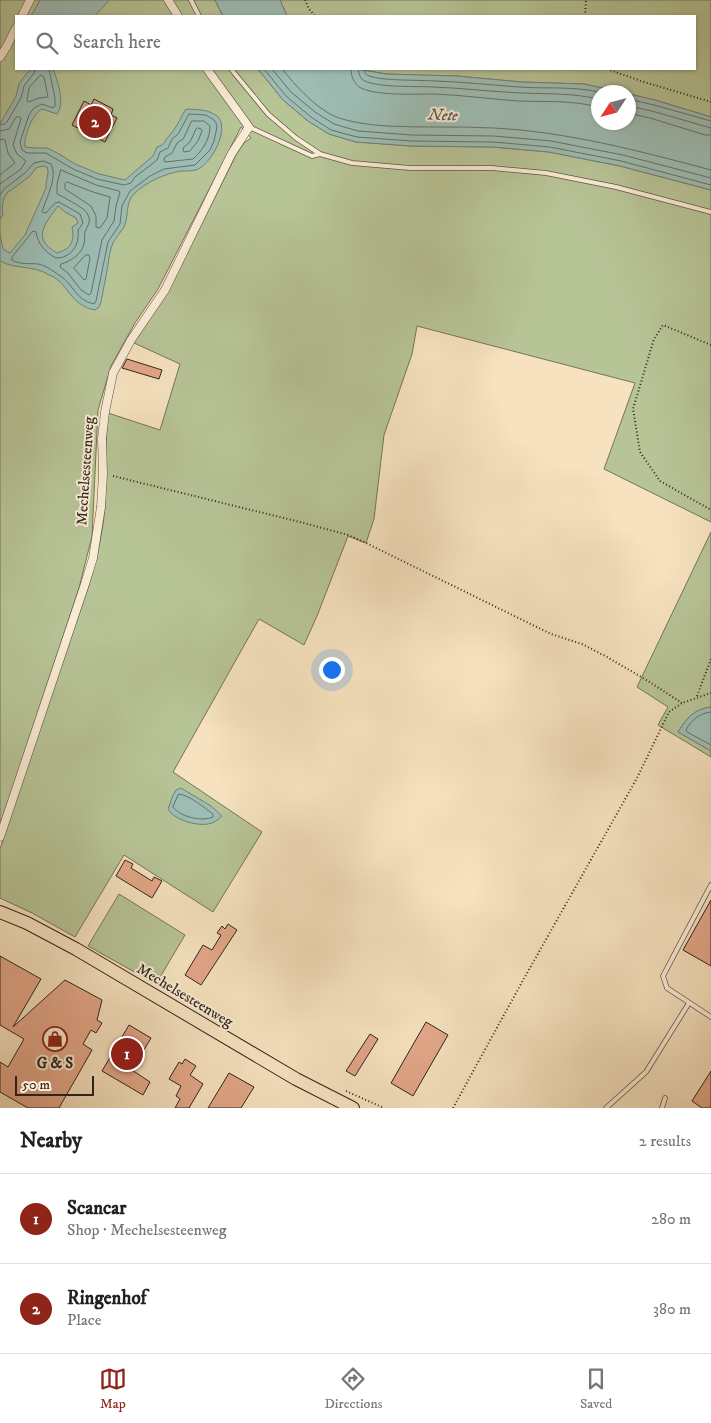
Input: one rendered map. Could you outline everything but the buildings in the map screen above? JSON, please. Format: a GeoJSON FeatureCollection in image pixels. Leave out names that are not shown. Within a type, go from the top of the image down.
{"type":"FeatureCollection","features":[{"type":"Feature","properties":{"kind":"main road","name":"Mechelsesteenweg"},"geometry":{"type":"LineString","coordinates":[[0,912],[27,923],[76,949],[296,1079],[353,1108]]}},
{"type":"Feature","properties":{"kind":"street"},"geometry":{"type":"LineString","coordinates":[[22,15],[30,0]]}},
{"type":"Feature","properties":{"kind":"street"},"geometry":{"type":"LineString","coordinates":[[168,0],[177,15]]}},
{"type":"Feature","properties":{"kind":"street"},"geometry":{"type":"LineString","coordinates":[[0,57],[15,30]]}},
{"type":"Feature","properties":{"kind":"street"},"geometry":{"type":"LineString","coordinates":[[208,70],[249,127]]}},
{"type":"Feature","properties":{"kind":"street","name":"Mechelsesteenweg"},"geometry":{"type":"LineString","coordinates":[[0,837],[93,558],[103,474],[102,438],[104,412],[113,374],[131,340],[165,290],[232,153],[249,127]]}},
{"type":"Feature","properties":{"kind":"lane"},"geometry":{"type":"LineString","coordinates":[[191,0],[198,15]]}},
{"type":"Feature","properties":{"kind":"lane"},"geometry":{"type":"LineString","coordinates":[[232,70],[268,114],[296,138],[320,154],[352,163],[410,168],[492,168],[546,173],[616,187],[711,212]]}},
{"type":"Feature","properties":{"kind":"lane"},"geometry":{"type":"LineString","coordinates":[[249,127],[312,156],[320,154]]}},
{"type":"Feature","properties":{"kind":"lane"},"geometry":{"type":"LineString","coordinates":[[711,885],[663,976],[667,988],[711,1018]]}},
{"type":"Feature","properties":{"kind":"lane"},"geometry":{"type":"LineString","coordinates":[[606,1108],[646,1072],[689,1003]]}},
{"type":"Feature","properties":{"kind":"lane"},"geometry":{"type":"LineString","coordinates":[[662,1108],[665,1098]]}},
{"type":"Feature","properties":{"kind":"path"},"geometry":{"type":"LineString","coordinates":[[305,0],[314,15]]}},
{"type":"Feature","properties":{"kind":"path"},"geometry":{"type":"LineString","coordinates":[[585,15],[586,0]]}},
{"type":"Feature","properties":{"kind":"path"},"geometry":{"type":"LineString","coordinates":[[610,70],[711,102]]}},
{"type":"Feature","properties":{"kind":"path"},"geometry":{"type":"LineString","coordinates":[[711,344],[663,325],[654,339],[633,409],[640,452],[660,481],[711,510]]}},
{"type":"Feature","properties":{"kind":"path"},"geometry":{"type":"LineString","coordinates":[[103,474],[348,535],[551,634],[582,644],[648,680],[682,703]]}},
{"type":"Feature","properties":{"kind":"path"},"geometry":{"type":"LineString","coordinates":[[697,698],[711,658]]}},
{"type":"Feature","properties":{"kind":"path"},"geometry":{"type":"LineString","coordinates":[[453,1108],[637,778],[669,712],[682,703],[711,693]]}},
{"type":"Feature","properties":{"kind":"green space"},"geometry":{"type":"Polygon","coordinates":[[[0,0],[215,0],[222,15],[15,15],[15,70],[259,70],[283,100],[308,121],[329,134],[356,142],[411,146],[493,147],[549,152],[620,166],[711,190],[711,522],[604,469],[635,383],[417,326],[412,354],[384,435],[374,519],[366,543],[348,536],[304,645],[259,619],[173,772],[262,832],[213,912],[124,855],[75,937],[0,898],[0,849],[89,585],[97,555],[105,506],[108,413],[160,430],[180,364],[134,343],[168,292],[236,155],[244,143],[251,138],[241,127],[158,289],[135,323],[111,366],[98,410],[92,536],[79,588],[0,825],[0,0]]]}},
{"type":"Feature","properties":{"kind":"green space"},"geometry":{"type":"Polygon","coordinates":[[[280,0],[711,0],[711,117],[636,96],[636,85],[591,86],[521,82],[457,76],[386,74],[363,70],[696,70],[696,15],[287,15],[280,0]]]}},
{"type":"Feature","properties":{"kind":"green space"},"geometry":{"type":"Polygon","coordinates":[[[711,532],[711,707],[695,712],[678,732],[711,751],[711,757],[658,725],[668,707],[637,687],[711,532]]]}},
{"type":"Feature","properties":{"kind":"green space"},"geometry":{"type":"Polygon","coordinates":[[[119,894],[185,935],[156,984],[88,946],[119,894]]]}},
{"type":"Feature","properties":{"kind":"water"},"geometry":{"type":"Polygon","coordinates":[[[40,0],[109,0],[96,15],[32,15],[40,0]]]}},
{"type":"Feature","properties":{"kind":"water"},"geometry":{"type":"Polygon","coordinates":[[[215,0],[280,0],[287,15],[222,15],[215,0]]]}},
{"type":"Feature","properties":{"kind":"water"},"geometry":{"type":"Polygon","coordinates":[[[31,70],[53,70],[61,99],[57,114],[42,109],[35,115],[27,132],[25,147],[47,148],[75,164],[99,174],[125,180],[153,156],[157,147],[163,144],[174,130],[185,110],[210,112],[217,116],[221,122],[222,129],[217,146],[202,167],[196,170],[175,172],[162,176],[144,186],[131,198],[124,227],[111,248],[101,302],[95,310],[79,303],[57,279],[37,270],[13,266],[0,261],[0,234],[3,249],[10,253],[25,235],[46,188],[48,172],[47,167],[36,168],[29,177],[7,193],[2,208],[3,215],[0,219],[0,124],[16,96],[19,84],[31,70]],[[58,206],[45,225],[42,236],[44,242],[57,253],[69,247],[73,236],[72,227],[78,223],[76,218],[58,206]]]}},
{"type":"Feature","properties":{"kind":"water","name":"Nete"},"geometry":{"type":"Polygon","coordinates":[[[259,70],[363,70],[386,74],[457,76],[521,82],[584,84],[591,86],[591,130],[636,130],[636,96],[711,117],[711,190],[620,166],[549,152],[493,147],[411,146],[356,142],[329,134],[308,121],[283,100],[259,70]]]}},
{"type":"Feature","properties":{"kind":"water"},"geometry":{"type":"Polygon","coordinates":[[[711,707],[711,751],[678,732],[695,712],[711,707]]]}},
{"type":"Feature","properties":{"kind":"water"},"geometry":{"type":"Polygon","coordinates":[[[181,788],[211,806],[222,816],[214,822],[203,824],[192,823],[175,816],[168,809],[176,790],[181,788]]]}},
{"type":"Feature","properties":{"kind":"place","name":"Ringenhof"},"geometry":{"type":"Point","coordinates":[95,122]}},
{"type":"Feature","properties":{"kind":"place","name":"G & S"},"geometry":{"type":"Point","coordinates":[55,1039]}},
{"type":"Feature","properties":{"kind":"place","name":"Scancar"},"geometry":{"type":"Point","coordinates":[127,1054]}}]}
